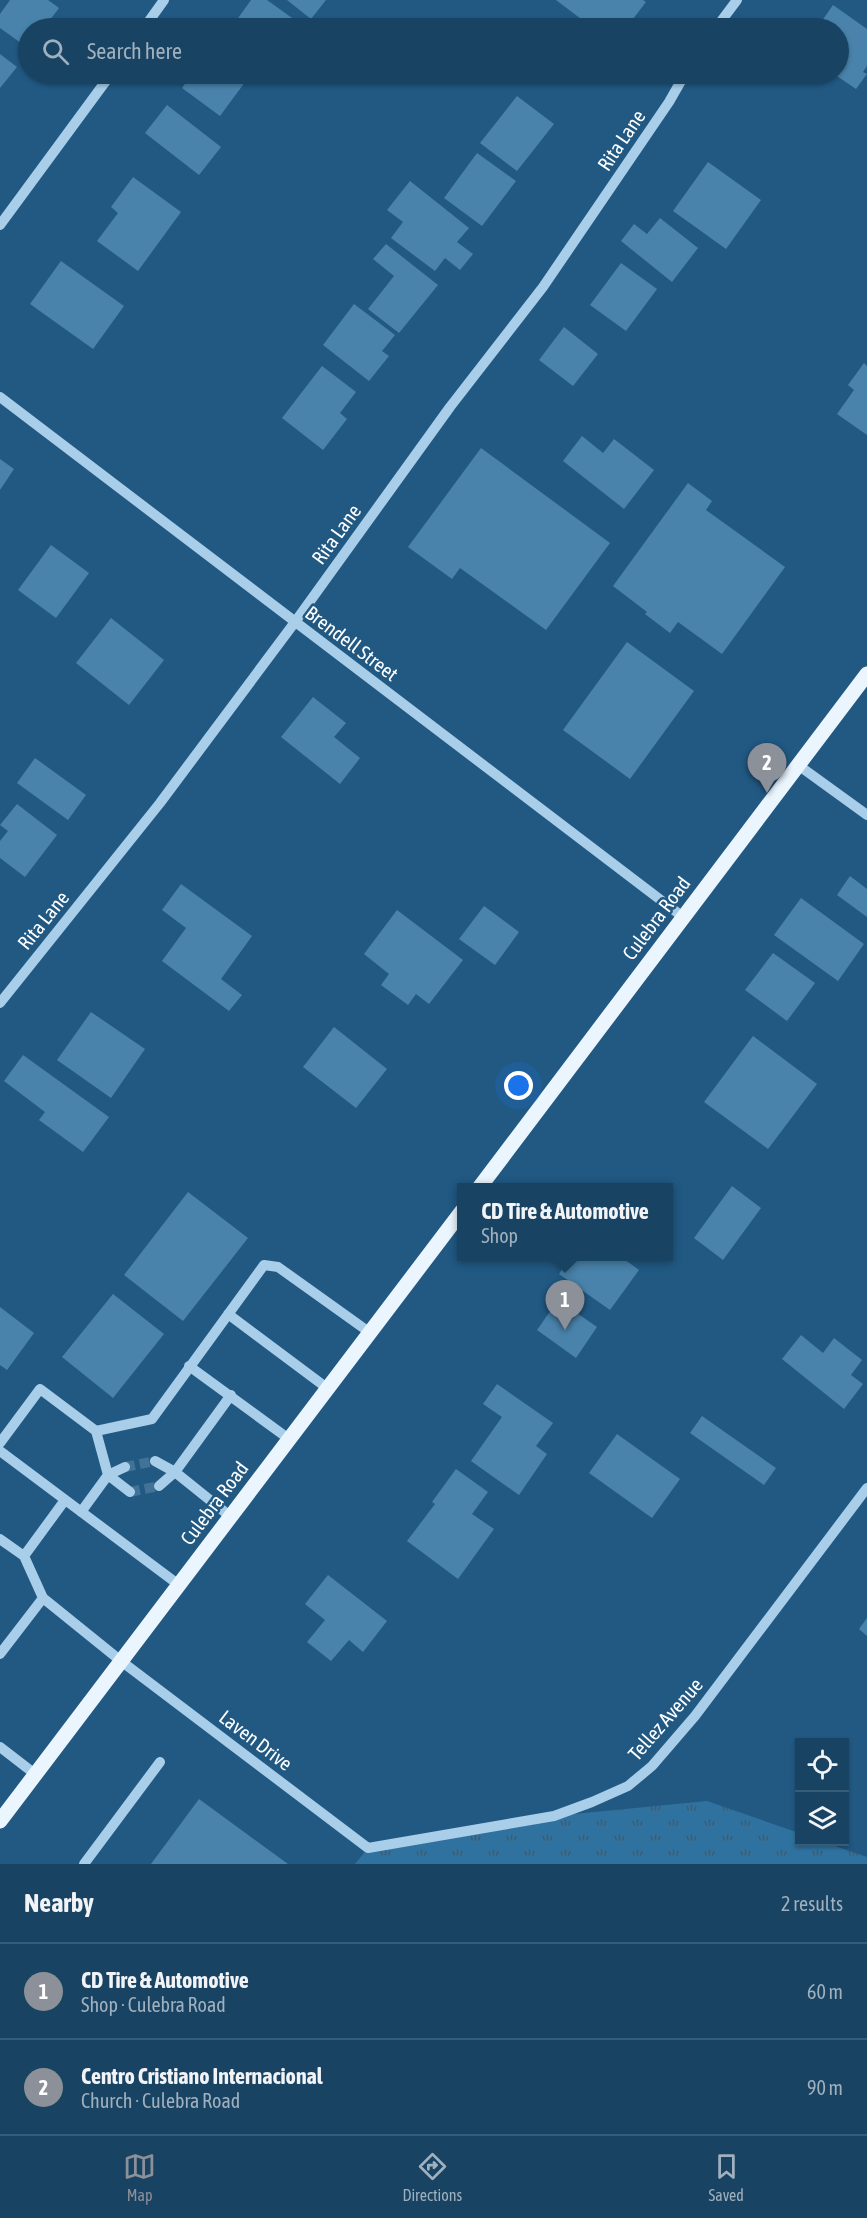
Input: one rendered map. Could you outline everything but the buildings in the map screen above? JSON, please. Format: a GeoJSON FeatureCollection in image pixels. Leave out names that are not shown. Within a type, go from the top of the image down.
{"type":"FeatureCollection","features":[{"type":"Feature","properties":{"kind":"main road","name":"Culebra Road"},"geometry":{"type":"LineString","coordinates":[[483,1183],[867,674]]}},
{"type":"Feature","properties":{"kind":"main road","name":"Culebra Road"},"geometry":{"type":"LineString","coordinates":[[0,1821],[457,1217]]}},
{"type":"Feature","properties":{"kind":"street"},"geometry":{"type":"LineString","coordinates":[[151,18],[164,0]]}},
{"type":"Feature","properties":{"kind":"street"},"geometry":{"type":"LineString","coordinates":[[724,18],[737,0]]}},
{"type":"Feature","properties":{"kind":"street"},"geometry":{"type":"LineString","coordinates":[[0,225],[104,84]]}},
{"type":"Feature","properties":{"kind":"street","name":"Rita Lane"},"geometry":{"type":"LineString","coordinates":[[0,1003],[160,803],[295,622],[450,407],[543,287],[679,84]]}},
{"type":"Feature","properties":{"kind":"street","name":"Brendell Street"},"geometry":{"type":"LineString","coordinates":[[0,397],[683,917]]}},
{"type":"Feature","properties":{"kind":"street"},"geometry":{"type":"LineString","coordinates":[[798,765],[867,815]]}},
{"type":"Feature","properties":{"kind":"street"},"geometry":{"type":"LineString","coordinates":[[96,1431],[152,1419],[264,1265],[278,1267],[369,1332]]}},
{"type":"Feature","properties":{"kind":"street"},"geometry":{"type":"LineString","coordinates":[[228,1314],[327,1388]]}},
{"type":"Feature","properties":{"kind":"street"},"geometry":{"type":"LineString","coordinates":[[189,1366],[289,1439]]}},
{"type":"Feature","properties":{"kind":"street"},"geometry":{"type":"LineString","coordinates":[[0,1443],[40,1389],[96,1431],[108,1475],[130,1492]]}},
{"type":"Feature","properties":{"kind":"street"},"geometry":{"type":"LineString","coordinates":[[159,1486],[175,1472],[231,1395]]}},
{"type":"Feature","properties":{"kind":"street"},"geometry":{"type":"LineString","coordinates":[[0,1451],[179,1586]]}},
{"type":"Feature","properties":{"kind":"street"},"geometry":{"type":"LineString","coordinates":[[155,1461],[175,1472],[231,1516]]}},
{"type":"Feature","properties":{"kind":"street"},"geometry":{"type":"LineString","coordinates":[[81,1512],[108,1475],[124,1467]]}},
{"type":"Feature","properties":{"kind":"street","name":"Tellez Avenue"},"geometry":{"type":"LineString","coordinates":[[368,1848],[554,1816],[592,1803],[628,1786],[652,1766],[695,1716],[867,1488]]}},
{"type":"Feature","properties":{"kind":"street"},"geometry":{"type":"LineString","coordinates":[[24,1556],[66,1500]]}},
{"type":"Feature","properties":{"kind":"street"},"geometry":{"type":"LineString","coordinates":[[0,1539],[24,1556],[43,1598],[0,1654]]}},
{"type":"Feature","properties":{"kind":"street","name":"Laven Drive"},"geometry":{"type":"LineString","coordinates":[[43,1598],[121,1661],[368,1848]]}},
{"type":"Feature","properties":{"kind":"street"},"geometry":{"type":"LineString","coordinates":[[0,1747],[35,1774]]}},
{"type":"Feature","properties":{"kind":"street"},"geometry":{"type":"LineString","coordinates":[[84,1864],[160,1762]]}},
{"type":"Feature","properties":{"kind":"green space"},"geometry":{"type":"Polygon","coordinates":[[[707,1801],[795,1832],[795,1846],[835,1846],[867,1857],[867,1864],[355,1864],[368,1848],[554,1816],[707,1801]]]}},
{"type":"Feature","properties":{"kind":"tunnel"},"geometry":{"type":"LineString","coordinates":[[125,1467],[155,1461]]}},
{"type":"Feature","properties":{"kind":"tunnel"},"geometry":{"type":"LineString","coordinates":[[130,1492],[159,1486]]}},
{"type":"Feature","properties":{"kind":"place","name":"Centro Cristiano Internacional"},"geometry":{"type":"Point","coordinates":[767,793]}},
{"type":"Feature","properties":{"kind":"place","name":"CD Tire & Automotive"},"geometry":{"type":"Point","coordinates":[565,1330]}}]}
